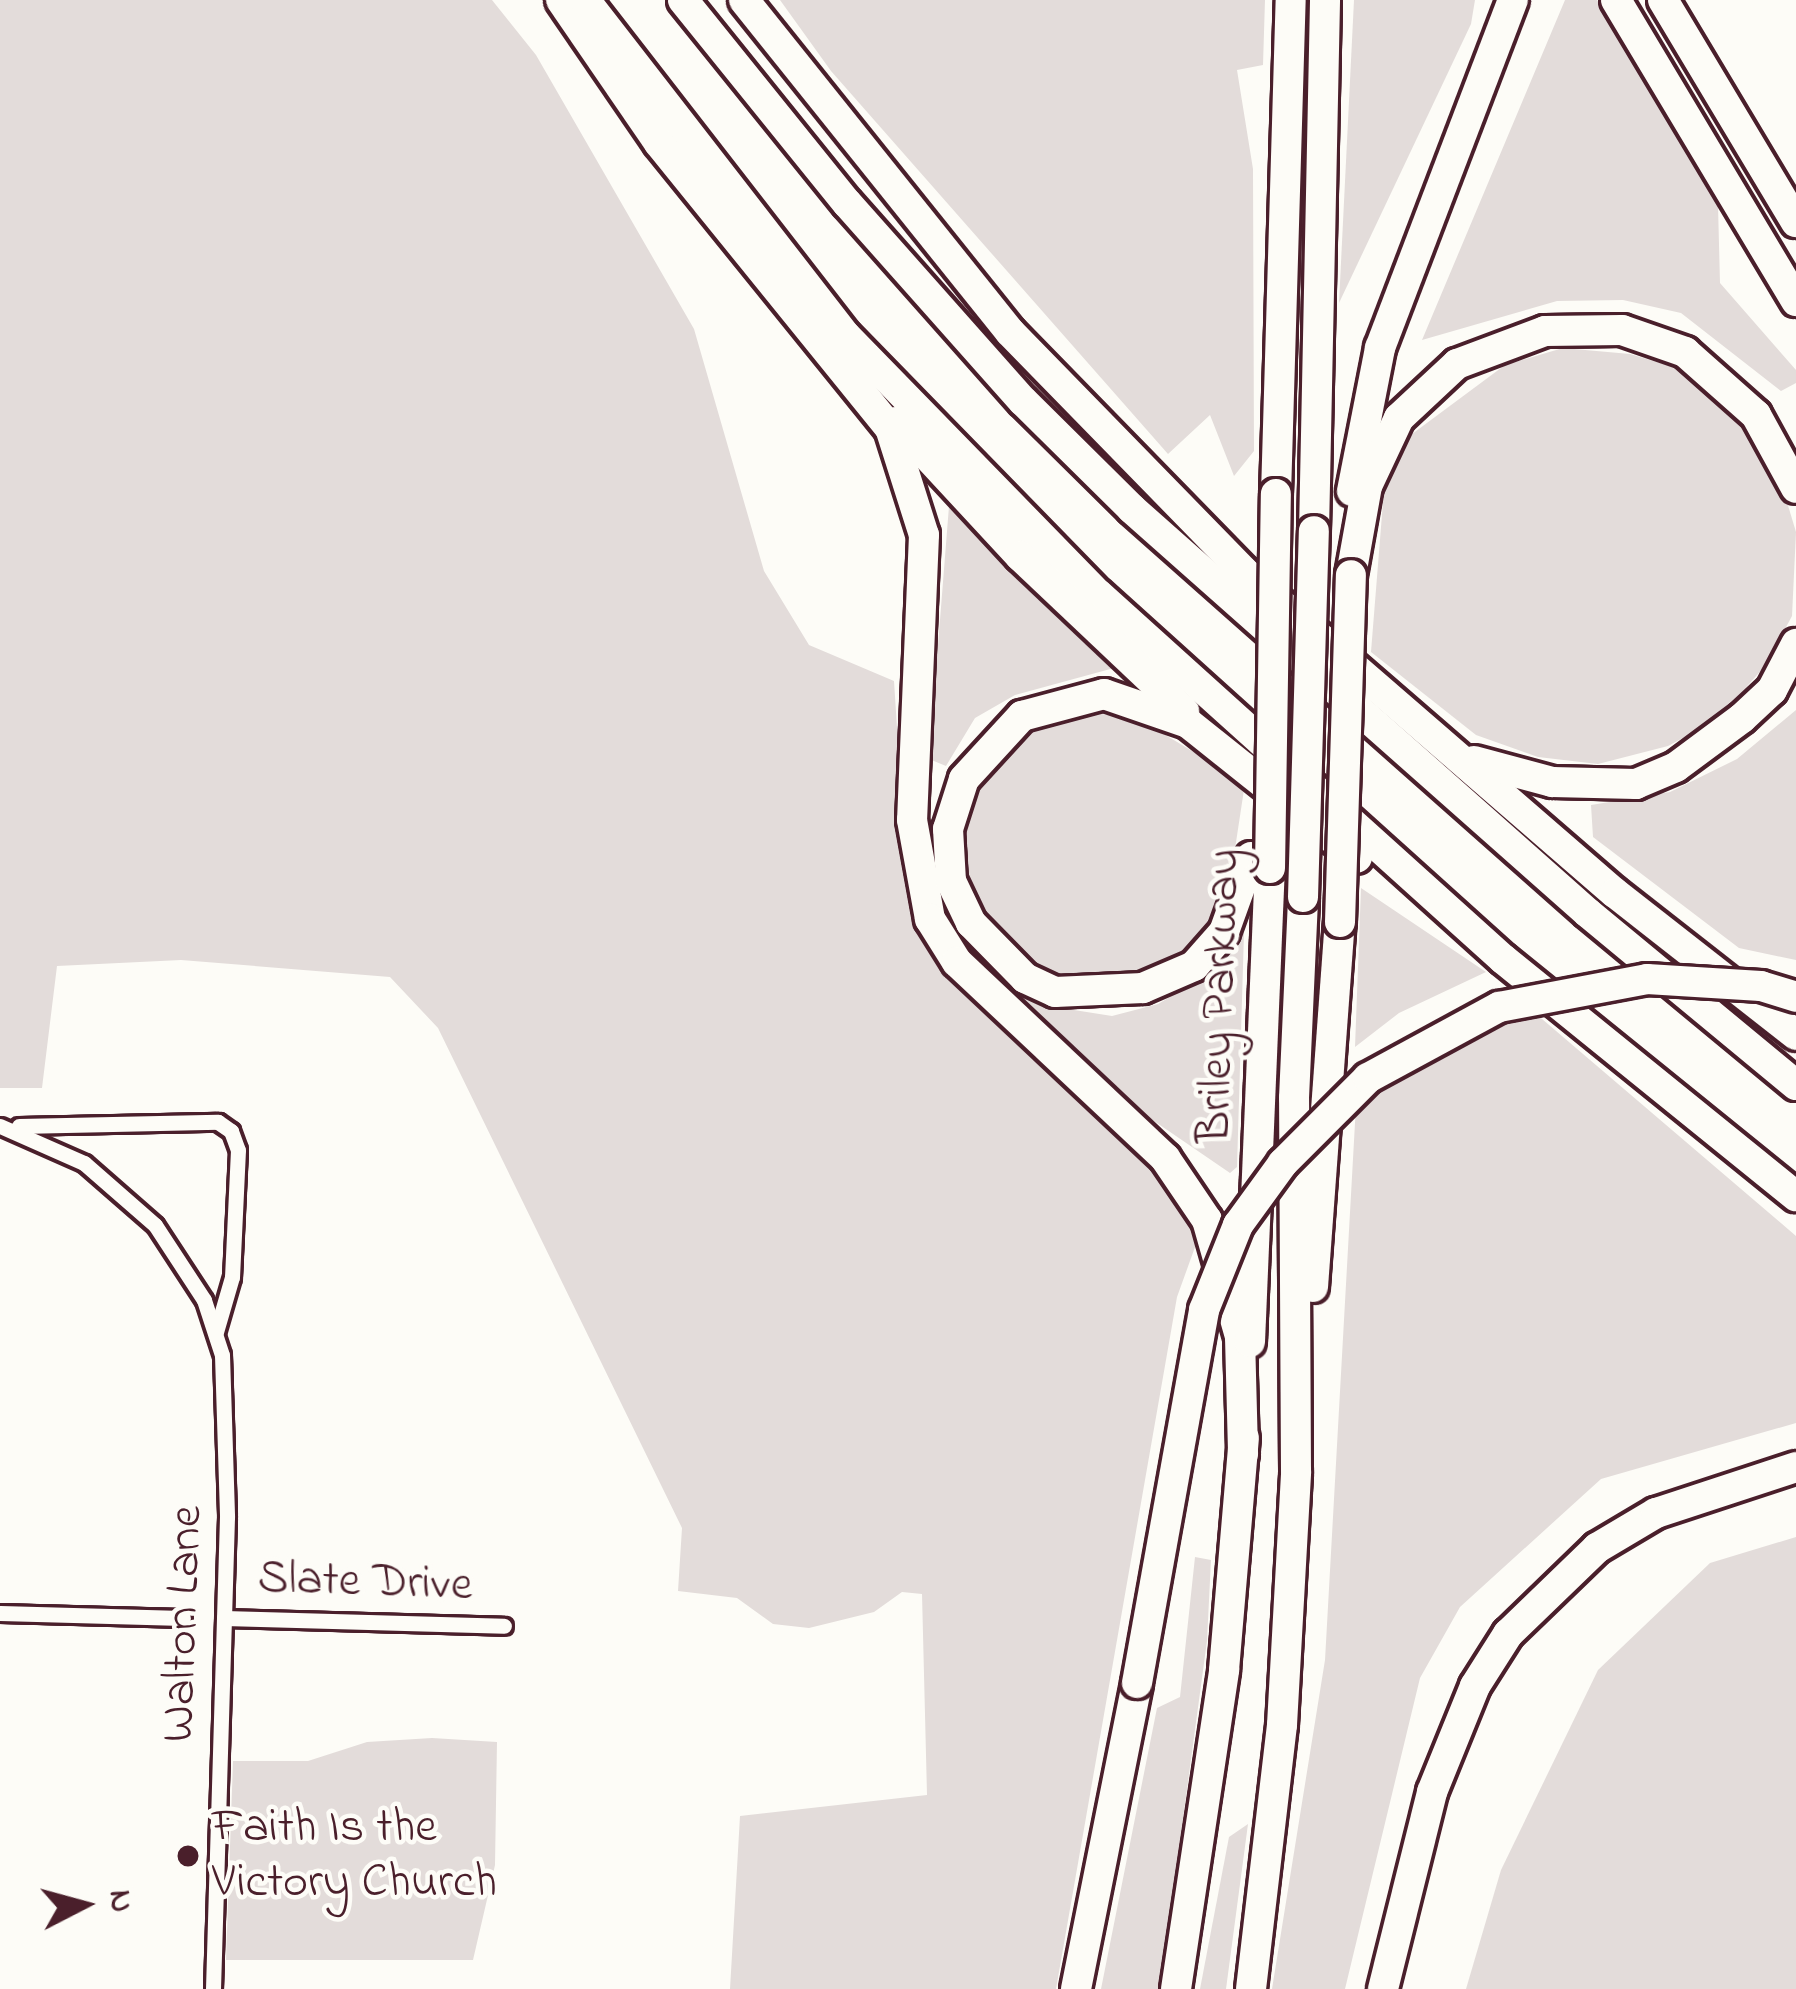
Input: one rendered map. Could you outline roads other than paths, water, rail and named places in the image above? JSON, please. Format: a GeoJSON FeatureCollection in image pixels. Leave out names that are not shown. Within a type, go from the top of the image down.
{"type":"FeatureCollection","features":[{"type":"Feature","properties":{"kind":"highway"},"geometry":{"type":"LineString","coordinates":[[561,0],[659,143],[863,387],[1020,556],[1237,760]]}},
{"type":"Feature","properties":{"kind":"highway"},"geometry":{"type":"LineString","coordinates":[[586,0],[846,336],[1098,594],[1503,959],[1796,1196]]}},
{"type":"Feature","properties":{"kind":"highway"},"geometry":{"type":"LineString","coordinates":[[682,0],[891,252],[1132,509],[1588,913],[1796,1084]]}},
{"type":"Feature","properties":{"kind":"highway"},"geometry":{"type":"LineString","coordinates":[[744,0],[1010,332],[1243,571],[1796,1035]]}},
{"type":"Feature","properties":{"kind":"highway"},"geometry":{"type":"LineString","coordinates":[[756,0],[777,46]]}},
{"type":"Feature","properties":{"kind":"highway","name":"Briley Parkway"},"geometry":{"type":"LineString","coordinates":[[1251,1989],[1282,1725],[1296,1471],[1294,1098],[1315,531],[1325,0]]}},
{"type":"Feature","properties":{"kind":"highway"},"geometry":{"type":"LineString","coordinates":[[1296,1471],[1307,1433],[1340,922],[1353,470],[1367,394],[1513,0]]}},
{"type":"Feature","properties":{"kind":"highway"},"geometry":{"type":"LineString","coordinates":[[1616,0],[1796,301]]}},
{"type":"Feature","properties":{"kind":"highway"},"geometry":{"type":"LineString","coordinates":[[1663,0],[1796,222]]}},
{"type":"Feature","properties":{"kind":"highway"},"geometry":{"type":"LineString","coordinates":[[1291,3],[1272,705],[1261,863],[1224,932],[1194,966],[1106,994],[1055,992],[1025,978],[971,923],[951,881],[948,829],[964,779],[1022,716],[1104,694],[1188,723],[1237,760],[1389,884],[1503,959]]}},
{"type":"Feature","properties":{"kind":"highway"},"geometry":{"type":"LineString","coordinates":[[1351,575],[1366,486],[1399,418],[1457,364],[1545,331],[1622,330],[1685,352],[1756,415],[1796,488]]}},
{"type":"Feature","properties":{"kind":"highway"},"geometry":{"type":"LineString","coordinates":[[863,387],[907,466],[923,535],[912,820],[930,919],[957,962],[1133,1126],[1199,1207],[1240,1336],[1243,1454]]}},
{"type":"Feature","properties":{"kind":"highway"},"geometry":{"type":"LineString","coordinates":[[1419,722],[1471,760],[1508,773],[1636,784],[1676,767],[1742,718],[1772,690],[1796,644]]}},
{"type":"Feature","properties":{"kind":"highway","name":"Briley Parkway"},"geometry":{"type":"LineString","coordinates":[[1176,1989],[1225,1670],[1243,1454],[1261,863]]}},
{"type":"Feature","properties":{"kind":"highway"},"geometry":{"type":"LineString","coordinates":[[1076,1989],[1204,1310],[1238,1225],[1282,1163],[1368,1078],[1499,1007],[1647,979],[1761,986],[1796,997]]}},
{"type":"Feature","properties":{"kind":"highway"},"geometry":{"type":"LineString","coordinates":[[1383,1989],[1432,1792],[1475,1686],[1508,1634],[1597,1548],[1656,1513],[1796,1467]]}},
{"type":"Feature","properties":{"kind":"street","name":"Walton Lane"},"geometry":{"type":"LineString","coordinates":[[2,1126],[218,1122],[231,1131],[238,1150],[232,1276],[215,1335]]}},
{"type":"Feature","properties":{"kind":"street","name":"Walton Lane"},"geometry":{"type":"LineString","coordinates":[[2,1126],[84,1163],[128,1198],[179,1255],[215,1335],[228,1410],[212,1989]]}},
{"type":"Feature","properties":{"kind":"street"},"geometry":{"type":"LineString","coordinates":[[0,1613],[183,1618]]}},
{"type":"Feature","properties":{"kind":"street","name":"Slate Drive"},"geometry":{"type":"LineString","coordinates":[[224,1618],[504,1626]]}},
{"type":"Feature","properties":{"kind":"place","name":"Faith Is the Victory Church"},"geometry":{"type":"Point","coordinates":[188,1856]}}]}
